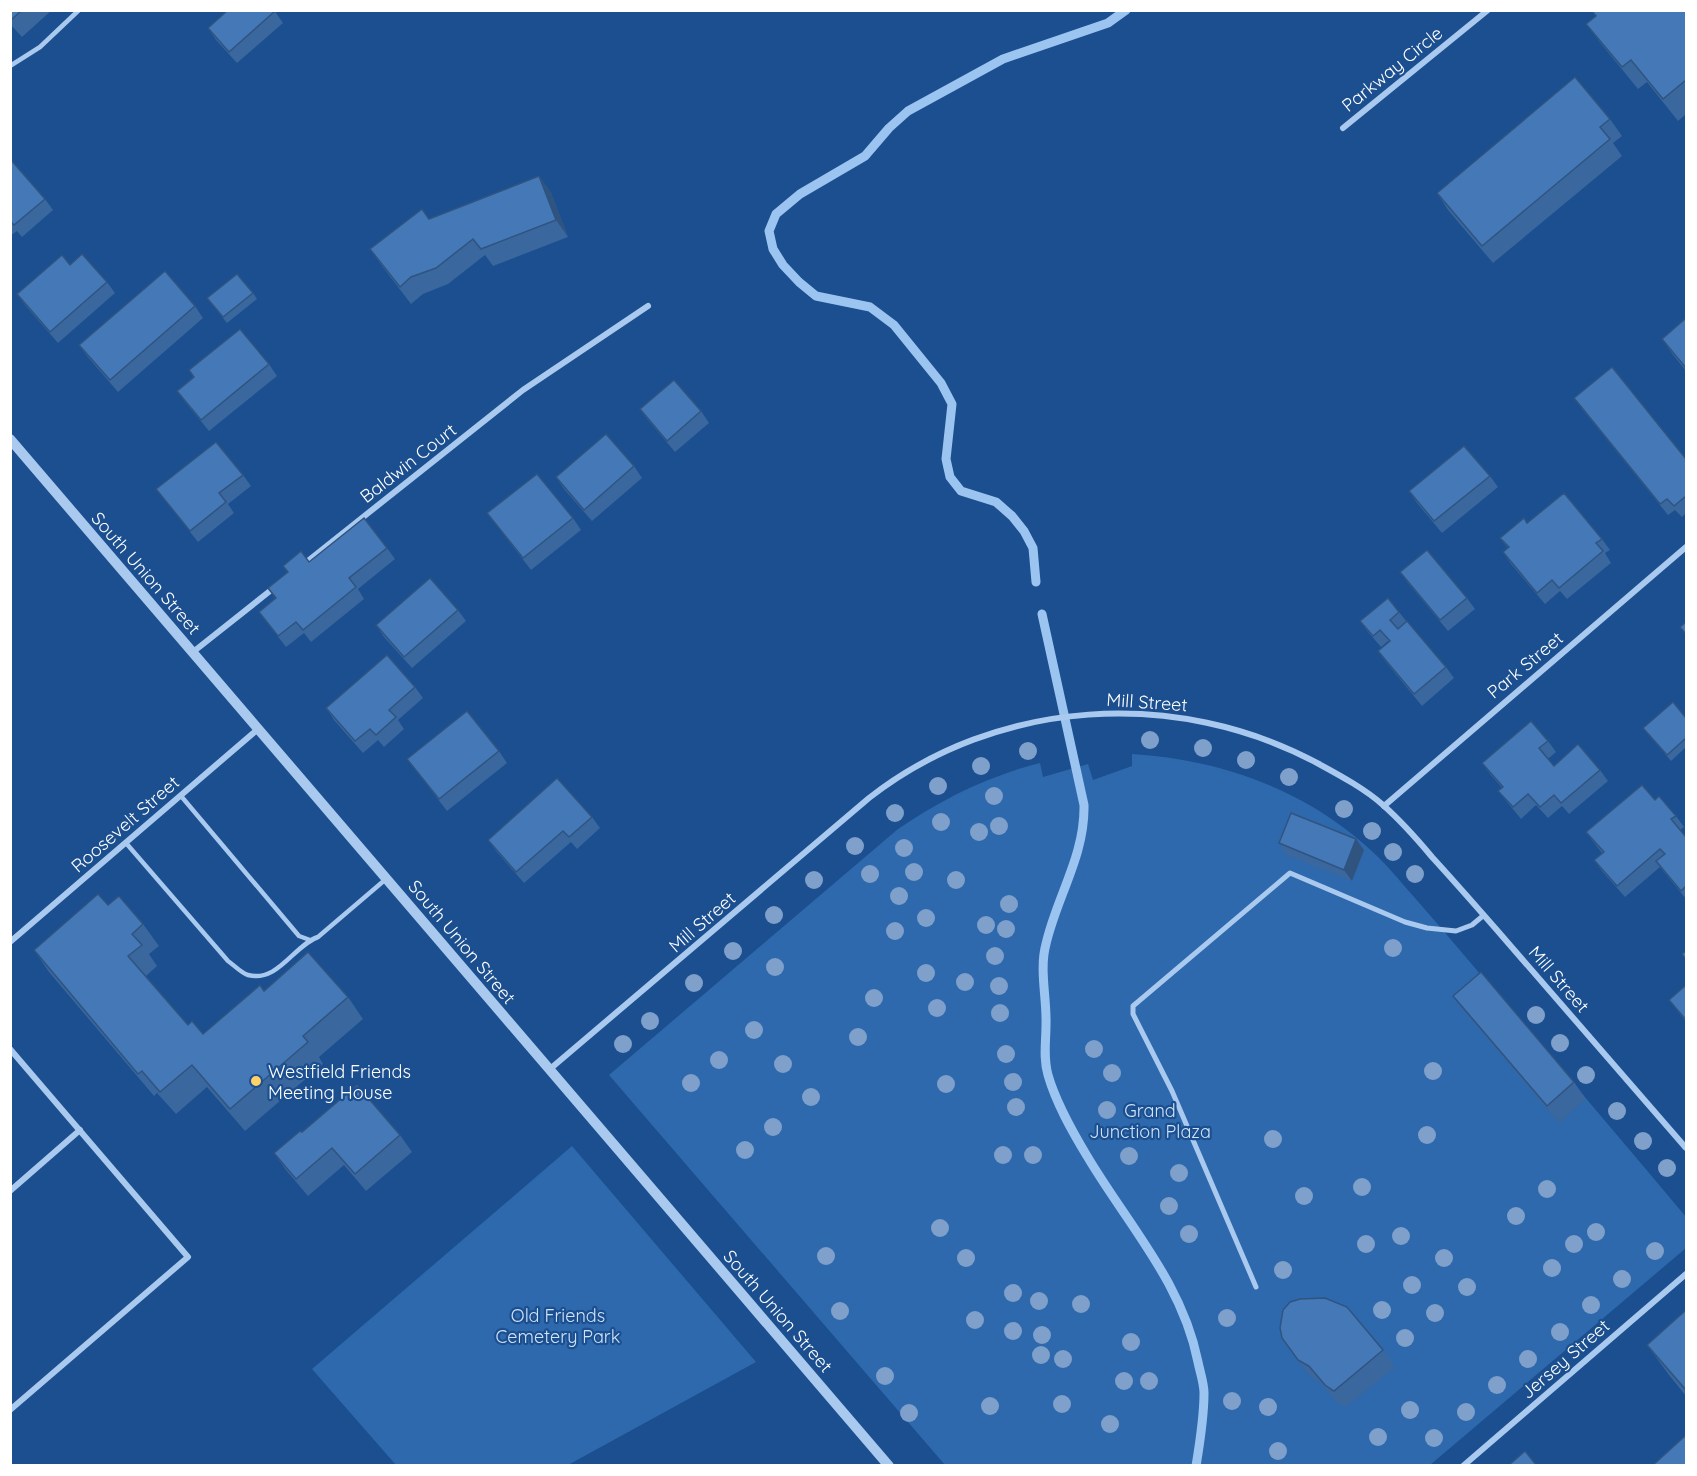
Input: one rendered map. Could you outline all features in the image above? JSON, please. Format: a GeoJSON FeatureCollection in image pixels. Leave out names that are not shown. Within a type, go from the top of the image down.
{"type":"FeatureCollection","features":[{"type":"Feature","properties":{"kind":"street","name":"Parkway Circle"},"geometry":{"type":"LineString","coordinates":[[1343,128],[1488,10]]}},
{"type":"Feature","properties":{"kind":"street","name":"Baldwin Court"},"geometry":{"type":"LineString","coordinates":[[295,571],[524,390],[648,306]]}},
{"type":"Feature","properties":{"kind":"street","name":"South Union Street"},"geometry":{"type":"LineString","coordinates":[[10,439],[889,1466]]}},
{"type":"Feature","properties":{"kind":"street","name":"Park Street"},"geometry":{"type":"LineString","coordinates":[[1384,806],[1686,547]]}},
{"type":"Feature","properties":{"kind":"street"},"geometry":{"type":"LineString","coordinates":[[193,652],[277,586]]}},
{"type":"Feature","properties":{"kind":"street","name":"Mill Street"},"geometry":{"type":"LineString","coordinates":[[550,1069],[882,789],[912,769],[950,749],[1014,726],[1080,714],[1149,713],[1234,728],[1281,745],[1331,770],[1384,806],[1484,915],[1686,1148]]}},
{"type":"Feature","properties":{"kind":"street","name":"Roosevelt Street"},"geometry":{"type":"LineString","coordinates":[[10,942],[258,729]]}},
{"type":"Feature","properties":{"kind":"street"},"geometry":{"type":"LineString","coordinates":[[1256,1287],[1172,1091],[1133,1014],[1133,1006],[1290,873],[1405,922],[1427,928],[1456,932],[1472,925],[1484,915]]}},
{"type":"Feature","properties":{"kind":"street"},"geometry":{"type":"LineString","coordinates":[[10,1049],[188,1257],[10,1410]]}},
{"type":"Feature","properties":{"kind":"street"},"geometry":{"type":"LineString","coordinates":[[10,1191],[80,1130]]}},
{"type":"Feature","properties":{"kind":"street","name":"Jersey Street"},"geometry":{"type":"LineString","coordinates":[[1463,1466],[1686,1274]]}},
{"type":"Feature","properties":{"kind":"lane"},"geometry":{"type":"LineString","coordinates":[[10,66],[40,47],[79,10]]}},
{"type":"Feature","properties":{"kind":"lane"},"geometry":{"type":"LineString","coordinates":[[181,796],[298,936],[310,940]]}},
{"type":"Feature","properties":{"kind":"lane"},"geometry":{"type":"LineString","coordinates":[[126,843],[228,961],[247,975],[266,975],[285,963],[310,940],[318,938],[386,879]]}},
{"type":"Feature","properties":{"kind":"green space","name":"Grand Junction Plaza"},"geometry":{"type":"Polygon","coordinates":[[[1132,754],[1195,762],[1256,780],[1314,807],[1365,845],[1437,924],[1686,1217],[1686,1248],[1430,1465],[945,1465],[609,1075],[898,829],[915,818],[949,798],[1021,768],[1040,763],[1043,777],[1088,764],[1093,780],[1132,766],[1132,754]]]}},
{"type":"Feature","properties":{"kind":"green space","name":"Old Friends Cemetery Park"},"geometry":{"type":"Polygon","coordinates":[[[572,1146],[756,1362],[568,1465],[396,1465],[312,1369],[572,1146]]]}},
{"type":"Feature","properties":{"kind":"building"},"geometry":{"type":"Polygon","coordinates":[[[10,10],[22,10],[11,20],[10,10]]]}},
{"type":"Feature","properties":{"kind":"building"},"geometry":{"type":"Polygon","coordinates":[[[228,10],[275,11],[229,52],[208,28],[228,10]]]}},
{"type":"Feature","properties":{"kind":"building"},"geometry":{"type":"Polygon","coordinates":[[[1593,10],[1686,10],[1686,80],[1663,99],[1631,60],[1622,67],[1586,24],[1596,16],[1593,10]]]}},
{"type":"Feature","properties":{"kind":"building"},"geometry":{"type":"Polygon","coordinates":[[[1575,77],[1610,119],[1600,127],[1610,139],[1482,246],[1437,193],[1575,77]]]}},
{"type":"Feature","properties":{"kind":"building"},"geometry":{"type":"Polygon","coordinates":[[[11,160],[45,199],[14,225],[10,221],[11,160]]]}},
{"type":"Feature","properties":{"kind":"building"},"geometry":{"type":"Polygon","coordinates":[[[539,176],[556,220],[481,249],[473,239],[436,268],[411,277],[400,287],[370,249],[422,209],[429,219],[539,176]]]}},
{"type":"Feature","properties":{"kind":"building"},"geometry":{"type":"Polygon","coordinates":[[[82,254],[107,282],[50,332],[17,294],[62,255],[70,265],[82,254]]]}},
{"type":"Feature","properties":{"kind":"building"},"geometry":{"type":"Polygon","coordinates":[[[165,271],[195,306],[110,380],[79,345],[165,271]]]}},
{"type":"Feature","properties":{"kind":"building"},"geometry":{"type":"Polygon","coordinates":[[[237,274],[253,293],[223,317],[207,298],[237,274]]]}},
{"type":"Feature","properties":{"kind":"building"},"geometry":{"type":"Polygon","coordinates":[[[1686,318],[1686,368],[1662,339],[1686,318]]]}},
{"type":"Feature","properties":{"kind":"building"},"geometry":{"type":"Polygon","coordinates":[[[240,329],[269,364],[201,420],[177,391],[194,377],[189,370],[240,329]]]}},
{"type":"Feature","properties":{"kind":"building"},"geometry":{"type":"Polygon","coordinates":[[[1612,367],[1686,459],[1686,496],[1674,506],[1667,499],[1660,504],[1574,398],[1612,367]]]}},
{"type":"Feature","properties":{"kind":"building"},"geometry":{"type":"Polygon","coordinates":[[[674,380],[701,411],[667,441],[640,409],[674,380]]]}},
{"type":"Feature","properties":{"kind":"building"},"geometry":{"type":"Polygon","coordinates":[[[606,434],[634,466],[584,510],[556,477],[606,434]]]}},
{"type":"Feature","properties":{"kind":"building"},"geometry":{"type":"Polygon","coordinates":[[[216,442],[243,475],[219,493],[226,502],[190,531],[156,489],[216,442]]]}},
{"type":"Feature","properties":{"kind":"building"},"geometry":{"type":"Polygon","coordinates":[[[1464,446],[1490,476],[1434,521],[1409,491],[1464,446]]]}},
{"type":"Feature","properties":{"kind":"building"},"geometry":{"type":"Polygon","coordinates":[[[537,474],[573,518],[523,558],[487,513],[537,474]]]}},
{"type":"Feature","properties":{"kind":"building"},"geometry":{"type":"Polygon","coordinates":[[[1564,493],[1602,539],[1596,543],[1603,551],[1559,588],[1552,580],[1537,593],[1503,552],[1509,547],[1500,538],[1524,518],[1527,523],[1564,493]]]}},
{"type":"Feature","properties":{"kind":"building"},"geometry":{"type":"Polygon","coordinates":[[[364,518],[387,548],[349,578],[356,587],[303,630],[296,622],[278,636],[259,612],[276,598],[268,588],[288,572],[283,566],[301,551],[309,562],[364,518]]]}},
{"type":"Feature","properties":{"kind":"building"},"geometry":{"type":"Polygon","coordinates":[[[1427,550],[1467,598],[1440,620],[1400,572],[1427,550]]]}},
{"type":"Feature","properties":{"kind":"building"},"geometry":{"type":"Polygon","coordinates":[[[430,578],[458,610],[404,657],[376,625],[430,578]]]}},
{"type":"Feature","properties":{"kind":"building"},"geometry":{"type":"Polygon","coordinates":[[[1388,598],[1399,612],[1390,620],[1398,629],[1407,621],[1446,667],[1414,694],[1378,651],[1390,641],[1380,630],[1373,636],[1360,621],[1388,598]]]}},
{"type":"Feature","properties":{"kind":"building"},"geometry":{"type":"Polygon","coordinates":[[[1686,622],[1686,634],[1680,627],[1686,622]]]}},
{"type":"Feature","properties":{"kind":"building"},"geometry":{"type":"Polygon","coordinates":[[[387,655],[415,687],[389,710],[396,717],[376,735],[370,729],[355,741],[326,708],[387,655]]]}},
{"type":"Feature","properties":{"kind":"building"},"geometry":{"type":"Polygon","coordinates":[[[1673,702],[1686,718],[1686,738],[1667,755],[1643,728],[1673,702]]]}},
{"type":"Feature","properties":{"kind":"building"},"geometry":{"type":"Polygon","coordinates":[[[467,711],[499,751],[439,799],[407,759],[467,711]]]}},
{"type":"Feature","properties":{"kind":"building"},"geometry":{"type":"Polygon","coordinates":[[[1531,721],[1548,741],[1539,748],[1554,766],[1578,744],[1600,770],[1561,803],[1554,795],[1540,807],[1528,794],[1513,807],[1498,791],[1503,787],[1482,763],[1531,721]]]}},
{"type":"Feature","properties":{"kind":"building"},"geometry":{"type":"Polygon","coordinates":[[[557,778],[592,817],[569,837],[563,831],[516,872],[488,840],[557,778]]]}},
{"type":"Feature","properties":{"kind":"building"},"geometry":{"type":"Polygon","coordinates":[[[1642,785],[1655,800],[1659,796],[1676,816],[1671,819],[1686,837],[1686,886],[1681,891],[1656,861],[1665,854],[1660,849],[1617,886],[1594,860],[1604,852],[1586,832],[1642,785]]]}},
{"type":"Feature","properties":{"kind":"building"},"geometry":{"type":"Polygon","coordinates":[[[1291,813],[1356,839],[1344,870],[1279,843],[1291,813]]]}},
{"type":"Feature","properties":{"kind":"building"},"geometry":{"type":"Polygon","coordinates":[[[98,894],[108,905],[119,896],[143,924],[132,934],[142,945],[128,956],[188,1025],[192,1021],[203,1034],[260,985],[264,991],[308,952],[348,997],[303,1036],[308,1042],[230,1109],[192,1065],[160,1092],[142,1071],[138,1074],[34,950],[98,894]]]}},
{"type":"Feature","properties":{"kind":"building"},"geometry":{"type":"Polygon","coordinates":[[[1481,972],[1574,1082],[1547,1106],[1453,996],[1481,972]]]}},
{"type":"Feature","properties":{"kind":"building"},"geometry":{"type":"Polygon","coordinates":[[[1686,985],[1686,1020],[1669,1000],[1686,985]]]}},
{"type":"Feature","properties":{"kind":"building"},"geometry":{"type":"Polygon","coordinates":[[[357,1085],[400,1135],[355,1174],[332,1148],[296,1179],[274,1153],[357,1085]]]}},
{"type":"Feature","properties":{"kind":"building"},"geometry":{"type":"Polygon","coordinates":[[[1325,1298],[1347,1307],[1383,1350],[1334,1391],[1325,1385],[1309,1366],[1298,1360],[1282,1338],[1280,1328],[1283,1310],[1290,1302],[1300,1299],[1325,1298]]]}},
{"type":"Feature","properties":{"kind":"building"},"geometry":{"type":"Polygon","coordinates":[[[1686,1310],[1686,1390],[1647,1345],[1686,1310]]]}},
{"type":"Feature","properties":{"kind":"building"},"geometry":{"type":"Polygon","coordinates":[[[1686,1435],[1686,1466],[1652,1466],[1686,1435]]]}},
{"type":"Feature","properties":{"kind":"building"},"geometry":{"type":"Polygon","coordinates":[[[1525,1451],[1537,1466],[1508,1466],[1525,1451]]]}},
{"type":"Feature","properties":{"kind":"waterway"},"geometry":{"type":"LineString","coordinates":[[1036,582],[1033,548],[1024,531],[1012,516],[996,502],[961,491],[950,477],[946,459],[952,404],[941,383],[894,325],[870,307],[816,296],[799,282],[783,265],[773,249],[769,231],[776,214],[800,194],[865,156],[889,128],[908,111],[1003,59],[1108,23],[1126,10]]}},
{"type":"Feature","properties":{"kind":"waterway"},"geometry":{"type":"LineString","coordinates":[[1042,614],[1084,805],[1080,841],[1051,926],[1044,954],[1046,1069],[1055,1096],[1070,1127],[1152,1255],[1180,1306],[1190,1333],[1204,1393],[1203,1421],[1196,1466]]}},
{"type":"Feature","properties":{"kind":"place","name":"Westfield Friends Meeting House"},"geometry":{"type":"Point","coordinates":[256,1081]}}]}
